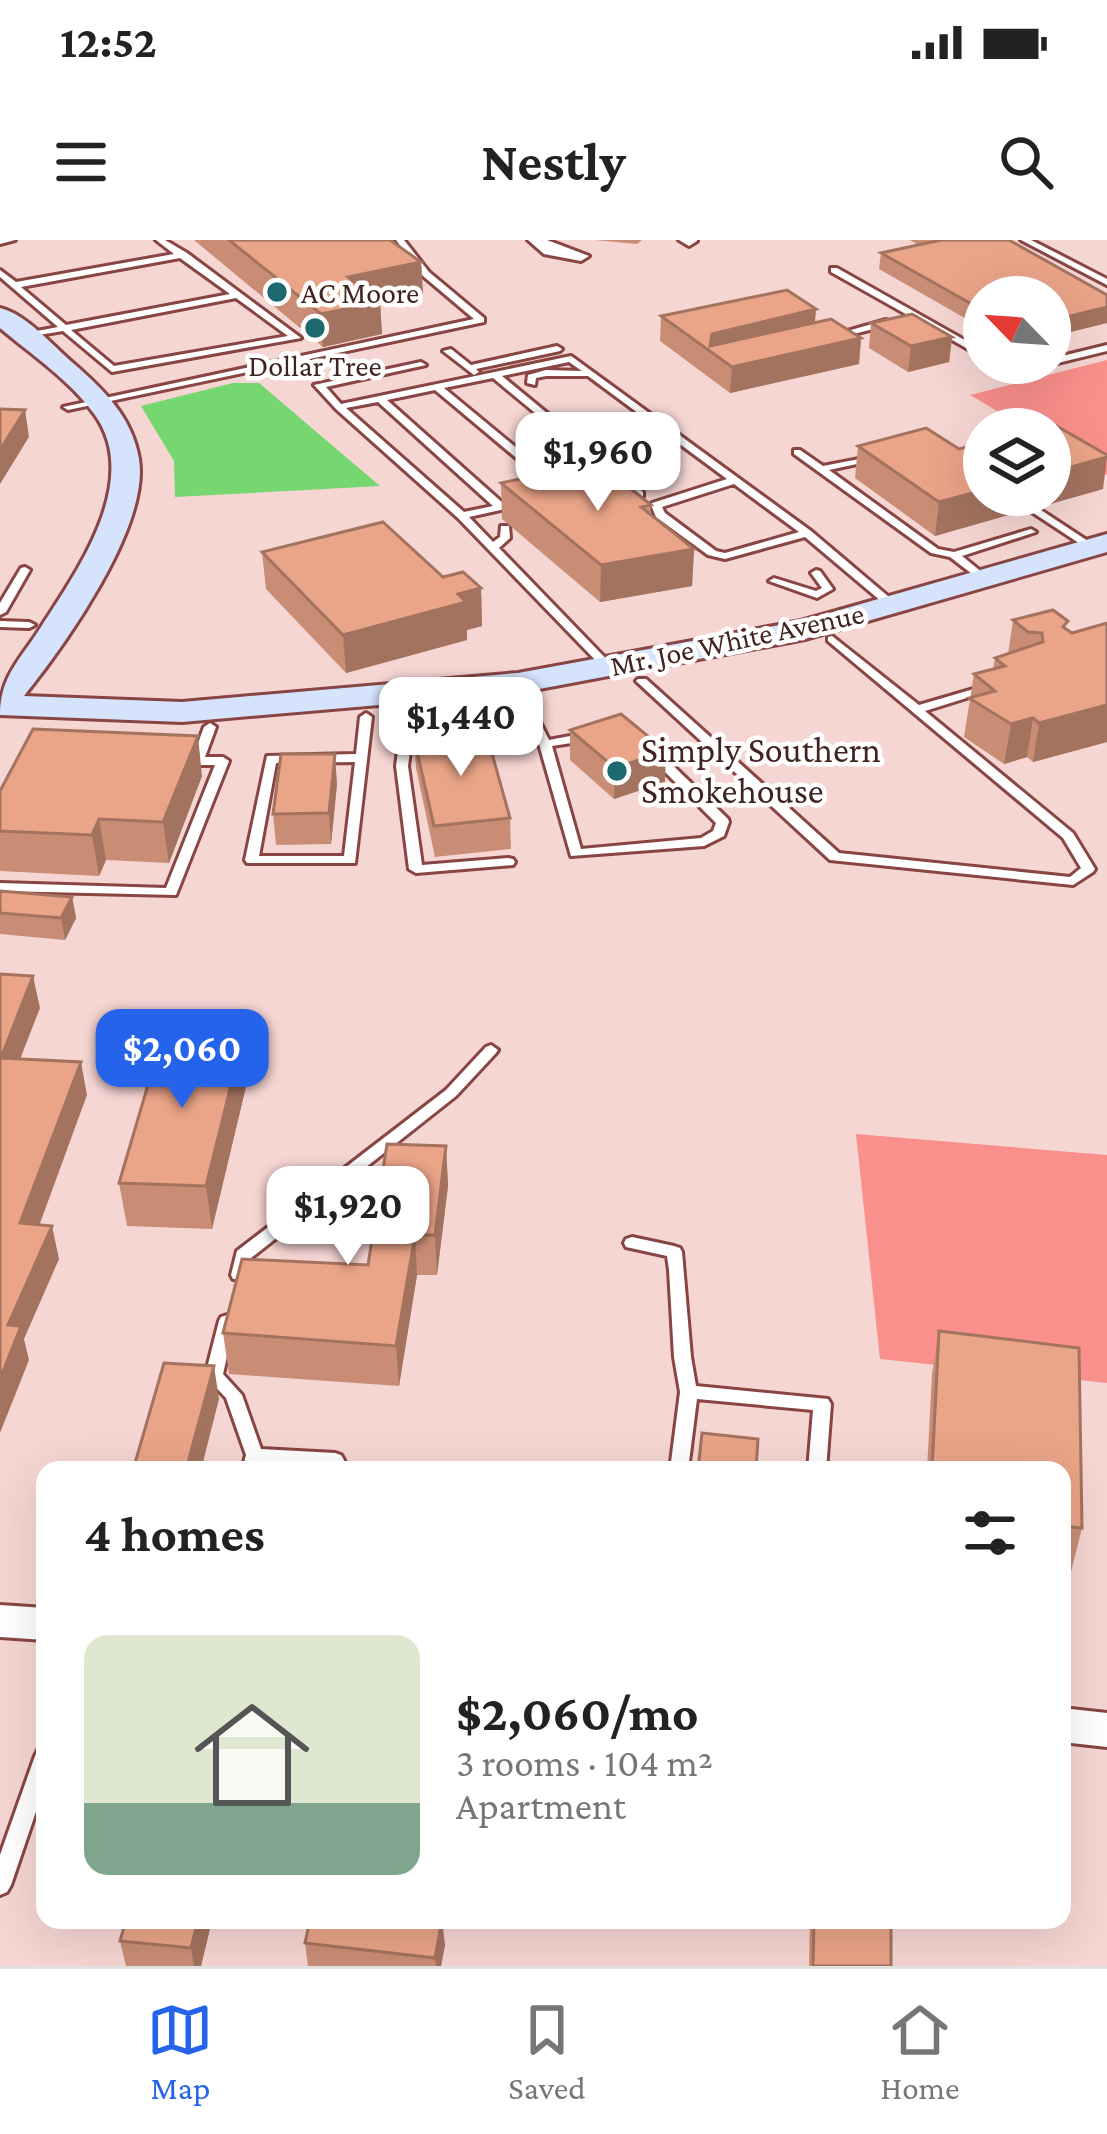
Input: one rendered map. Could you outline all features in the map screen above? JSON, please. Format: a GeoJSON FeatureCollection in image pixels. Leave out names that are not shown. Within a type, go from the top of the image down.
{"type":"FeatureCollection","features":[{"type":"Feature","properties":{"kind":"main road"},"geometry":{"type":"LineString","coordinates":[[0,315],[12,341],[81,404],[110,416],[127,462],[120,504],[35,665],[0,704]]}},
{"type":"Feature","properties":{"kind":"main road"},"geometry":{"type":"LineString","coordinates":[[81,404],[99,473],[82,519]]}},
{"type":"Feature","properties":{"kind":"main road","name":"Mr. Joe White Avenue"},"geometry":{"type":"LineString","coordinates":[[0,704],[182,712],[518,683],[805,630],[1102,550]]}},
{"type":"Feature","properties":{"kind":"main road","name":"Mr. Joe White Avenue"},"geometry":{"type":"LineString","coordinates":[[0,726],[210,727],[409,714],[523,700],[832,639],[1102,550]]}},
{"type":"Feature","properties":{"kind":"main road"},"geometry":{"type":"LineString","coordinates":[[0,704],[14,624],[60,561]]}},
{"type":"Feature","properties":{"kind":"street"},"geometry":{"type":"LineString","coordinates":[[536,240],[550,250],[580,256]]}},
{"type":"Feature","properties":{"kind":"street"},"geometry":{"type":"LineString","coordinates":[[0,1621],[36,1623]]}},
{"type":"Feature","properties":{"kind":"street"},"geometry":{"type":"LineString","coordinates":[[1071,1726],[1107,1730]]}},
{"type":"Feature","properties":{"kind":"lane"},"geometry":{"type":"LineString","coordinates":[[0,242],[11,240]]}},
{"type":"Feature","properties":{"kind":"lane"},"geometry":{"type":"LineString","coordinates":[[160,240],[317,356]]}},
{"type":"Feature","properties":{"kind":"lane"},"geometry":{"type":"LineString","coordinates":[[81,404],[481,320],[474,309],[426,274],[400,240]]}},
{"type":"Feature","properties":{"kind":"lane"},"geometry":{"type":"LineString","coordinates":[[1025,240],[1107,282]]}},
{"type":"Feature","properties":{"kind":"lane"},"geometry":{"type":"LineString","coordinates":[[16,285],[184,255]]}},
{"type":"Feature","properties":{"kind":"lane"},"geometry":{"type":"LineString","coordinates":[[834,270],[963,343]]}},
{"type":"Feature","properties":{"kind":"lane"},"geometry":{"type":"LineString","coordinates":[[0,273],[112,369],[128,370],[296,338]]}},
{"type":"Feature","properties":{"kind":"lane"},"geometry":{"type":"LineString","coordinates":[[12,341],[238,295]]}},
{"type":"Feature","properties":{"kind":"lane"},"geometry":{"type":"LineString","coordinates":[[826,338],[916,316]]}},
{"type":"Feature","properties":{"kind":"lane"},"geometry":{"type":"LineString","coordinates":[[1071,357],[1107,348]]}},
{"type":"Feature","properties":{"kind":"lane"},"geometry":{"type":"LineString","coordinates":[[469,368],[557,349]]}},
{"type":"Feature","properties":{"kind":"lane"},"geometry":{"type":"LineString","coordinates":[[448,350],[481,378]]}},
{"type":"Feature","properties":{"kind":"lane"},"geometry":{"type":"LineString","coordinates":[[339,407],[571,359],[807,533],[892,605]]}},
{"type":"Feature","properties":{"kind":"lane"},"geometry":{"type":"LineString","coordinates":[[421,365],[319,385],[524,576],[542,604],[608,667]]}},
{"type":"Feature","properties":{"kind":"lane"},"geometry":{"type":"LineString","coordinates":[[532,382],[531,376],[542,373],[571,378],[591,373]]}},
{"type":"Feature","properties":{"kind":"lane"},"geometry":{"type":"LineString","coordinates":[[495,375],[639,494]]}},
{"type":"Feature","properties":{"kind":"lane"},"geometry":{"type":"LineString","coordinates":[[437,387],[572,499]]}},
{"type":"Feature","properties":{"kind":"lane"},"geometry":{"type":"LineString","coordinates":[[381,399],[501,506],[462,517]]}},
{"type":"Feature","properties":{"kind":"lane"},"geometry":{"type":"LineString","coordinates":[[796,452],[935,551],[954,555],[985,578]]}},
{"type":"Feature","properties":{"kind":"lane"},"geometry":{"type":"LineString","coordinates":[[820,470],[884,455]]}},
{"type":"Feature","properties":{"kind":"lane"},"geometry":{"type":"LineString","coordinates":[[735,481],[656,505],[660,514],[712,553],[725,556],[807,533]]}},
{"type":"Feature","properties":{"kind":"lane"},"geometry":{"type":"LineString","coordinates":[[483,511],[500,524],[505,538],[493,547]]}},
{"type":"Feature","properties":{"kind":"lane"},"geometry":{"type":"LineString","coordinates":[[1045,516],[1102,550]]}},
{"type":"Feature","properties":{"kind":"lane"},"geometry":{"type":"LineString","coordinates":[[954,555],[1031,532]]}},
{"type":"Feature","properties":{"kind":"lane"},"geometry":{"type":"LineString","coordinates":[[0,612],[25,569]]}},
{"type":"Feature","properties":{"kind":"lane"},"geometry":{"type":"LineString","coordinates":[[774,581],[817,596],[828,589],[816,573]]}},
{"type":"Feature","properties":{"kind":"lane"},"geometry":{"type":"LineString","coordinates":[[642,680],[835,857],[1073,881],[1088,869],[1068,836],[832,639]]}},
{"type":"Feature","properties":{"kind":"lane"},"geometry":{"type":"LineString","coordinates":[[916,710],[1007,682]]}},
{"type":"Feature","properties":{"kind":"lane"},"geometry":{"type":"LineString","coordinates":[[523,700],[545,744],[576,853],[704,842],[719,833],[723,822],[638,738]]}},
{"type":"Feature","properties":{"kind":"lane"},"geometry":{"type":"LineString","coordinates":[[409,714],[404,751],[416,869],[508,862]]}},
{"type":"Feature","properties":{"kind":"lane"},"geometry":{"type":"LineString","coordinates":[[362,758],[271,759],[252,860],[350,860],[362,758],[366,717]]}},
{"type":"Feature","properties":{"kind":"lane"},"geometry":{"type":"LineString","coordinates":[[198,761],[210,727]]}},
{"type":"Feature","properties":{"kind":"lane"},"geometry":{"type":"LineString","coordinates":[[545,744],[600,735]]}},
{"type":"Feature","properties":{"kind":"lane"},"geometry":{"type":"LineString","coordinates":[[404,751],[423,749]]}},
{"type":"Feature","properties":{"kind":"lane"},"geometry":{"type":"LineString","coordinates":[[0,887],[171,892],[223,761],[174,760]]}},
{"type":"Feature","properties":{"kind":"lane"},"geometry":{"type":"LineString","coordinates":[[253,1461],[233,1395],[214,1376],[243,1255],[452,1093],[490,1050]]}},
{"type":"Feature","properties":{"kind":"lane"},"geometry":{"type":"LineString","coordinates":[[632,1244],[674,1252],[680,1277],[679,1356],[689,1392],[680,1461]]}},
{"type":"Feature","properties":{"kind":"lane"},"geometry":{"type":"LineString","coordinates":[[689,1392],[822,1404],[819,1461]]}},
{"type":"Feature","properties":{"kind":"lane"},"geometry":{"type":"LineString","coordinates":[[294,1461],[335,1461]]}},
{"type":"Feature","properties":{"kind":"lane"},"geometry":{"type":"LineString","coordinates":[[0,1885],[36,1782]]}},
{"type":"Feature","properties":{"kind":"shaded area"},"geometry":{"type":"Polygon","coordinates":[[[1107,360],[1107,475],[1071,454],[1071,408],[992,408],[970,395],[1013,384],[1071,384],[1071,369],[1107,360]]]}},
{"type":"Feature","properties":{"kind":"shaded area"},"geometry":{"type":"Polygon","coordinates":[[[233,383],[259,383],[380,486],[175,497],[174,461],[141,406],[233,383]]]}},
{"type":"Feature","properties":{"kind":"shaded area"},"geometry":{"type":"Polygon","coordinates":[[[856,1134],[1107,1155],[1107,1383],[880,1359],[856,1134]]]}},
{"type":"Feature","properties":{"kind":"building"},"geometry":{"type":"Polygon","coordinates":[[[229,240],[390,240],[421,262],[348,277],[380,302],[321,314],[229,240]]]}},
{"type":"Feature","properties":{"kind":"building"},"geometry":{"type":"Polygon","coordinates":[[[941,240],[1009,240],[1107,295],[1107,307],[1071,316],[1071,276],[963,276],[963,299],[881,253],[941,240]]]}},
{"type":"Feature","properties":{"kind":"building"},"geometry":{"type":"Polygon","coordinates":[[[787,290],[816,309],[712,334],[710,346],[831,319],[861,338],[732,367],[661,316],[787,290]]]}},
{"type":"Feature","properties":{"kind":"building"},"geometry":{"type":"Polygon","coordinates":[[[912,314],[952,337],[911,346],[871,323],[912,314]]]}},
{"type":"Feature","properties":{"kind":"building"},"geometry":{"type":"Polygon","coordinates":[[[0,409],[25,410],[0,450],[0,409]]]}},
{"type":"Feature","properties":{"kind":"building"},"geometry":{"type":"Polygon","coordinates":[[[926,428],[963,448],[963,496],[939,502],[858,446],[926,428]]]}},
{"type":"Feature","properties":{"kind":"building"},"geometry":{"type":"Polygon","coordinates":[[[1071,434],[1107,455],[1071,467],[1071,434]]]}},
{"type":"Feature","properties":{"kind":"building"},"geometry":{"type":"Polygon","coordinates":[[[598,462],[651,505],[641,507],[694,549],[601,565],[501,483],[598,462]]]}},
{"type":"Feature","properties":{"kind":"building"},"geometry":{"type":"Polygon","coordinates":[[[383,522],[443,577],[463,572],[481,588],[458,594],[466,602],[343,635],[262,552],[383,522]]]}},
{"type":"Feature","properties":{"kind":"building"},"geometry":{"type":"Polygon","coordinates":[[[1053,610],[1068,621],[1063,627],[1072,633],[1107,623],[1107,705],[1039,723],[1033,718],[1011,724],[969,698],[995,691],[974,674],[1005,666],[995,658],[1043,642],[1042,633],[1028,632],[1013,620],[1053,610]]]}},
{"type":"Feature","properties":{"kind":"building"},"geometry":{"type":"Polygon","coordinates":[[[621,714],[666,751],[615,768],[570,730],[621,714]]]}},
{"type":"Feature","properties":{"kind":"building"},"geometry":{"type":"Polygon","coordinates":[[[33,729],[198,736],[163,822],[99,819],[92,835],[0,831],[0,791],[33,729]]]}},
{"type":"Feature","properties":{"kind":"building"},"geometry":{"type":"Polygon","coordinates":[[[486,732],[510,818],[434,826],[414,738],[486,732]]]}},
{"type":"Feature","properties":{"kind":"building"},"geometry":{"type":"Polygon","coordinates":[[[281,754],[335,754],[329,813],[273,814],[281,754]]]}},
{"type":"Feature","properties":{"kind":"building"},"geometry":{"type":"Polygon","coordinates":[[[0,891],[72,897],[61,918],[0,913],[0,891]]]}},
{"type":"Feature","properties":{"kind":"building"},"geometry":{"type":"Polygon","coordinates":[[[0,974],[33,976],[1,1058],[81,1062],[20,1223],[52,1226],[8,1325],[21,1326],[0,1379],[0,974]]]}},
{"type":"Feature","properties":{"kind":"building"},"geometry":{"type":"Polygon","coordinates":[[[163,1034],[243,1036],[206,1186],[119,1183],[163,1034]]]}},
{"type":"Feature","properties":{"kind":"building"},"geometry":{"type":"Polygon","coordinates":[[[387,1144],[446,1146],[435,1235],[415,1235],[396,1346],[223,1333],[242,1259],[368,1265],[387,1144]]]}},
{"type":"Feature","properties":{"kind":"building"},"geometry":{"type":"Polygon","coordinates":[[[939,1331],[1079,1348],[1082,1528],[1071,1527],[1071,1461],[932,1461],[939,1331]]]}},
{"type":"Feature","properties":{"kind":"building"},"geometry":{"type":"Polygon","coordinates":[[[164,1363],[214,1366],[188,1461],[136,1461],[164,1363]]]}},
{"type":"Feature","properties":{"kind":"building"},"geometry":{"type":"Polygon","coordinates":[[[702,1433],[758,1439],[757,1461],[699,1461],[702,1433]]]}},
{"type":"Feature","properties":{"kind":"building"},"geometry":{"type":"Polygon","coordinates":[[[123,1929],[196,1929],[191,1948],[120,1941],[123,1929]]]}},
{"type":"Feature","properties":{"kind":"building"},"geometry":{"type":"Polygon","coordinates":[[[308,1929],[440,1929],[435,1958],[305,1943],[308,1929]]]}},
{"type":"Feature","properties":{"kind":"building"},"geometry":{"type":"Polygon","coordinates":[[[814,1929],[891,1929],[891,1966],[813,1966],[814,1929]]]}},
{"type":"Feature","properties":{"kind":"place","name":"AC Moore"},"geometry":{"type":"Point","coordinates":[277,292]}},
{"type":"Feature","properties":{"kind":"place","name":"Dollar Tree"},"geometry":{"type":"Point","coordinates":[315,328]}},
{"type":"Feature","properties":{"kind":"place","name":"Simply Southern Smokehouse"},"geometry":{"type":"Point","coordinates":[617,771]}}]}
